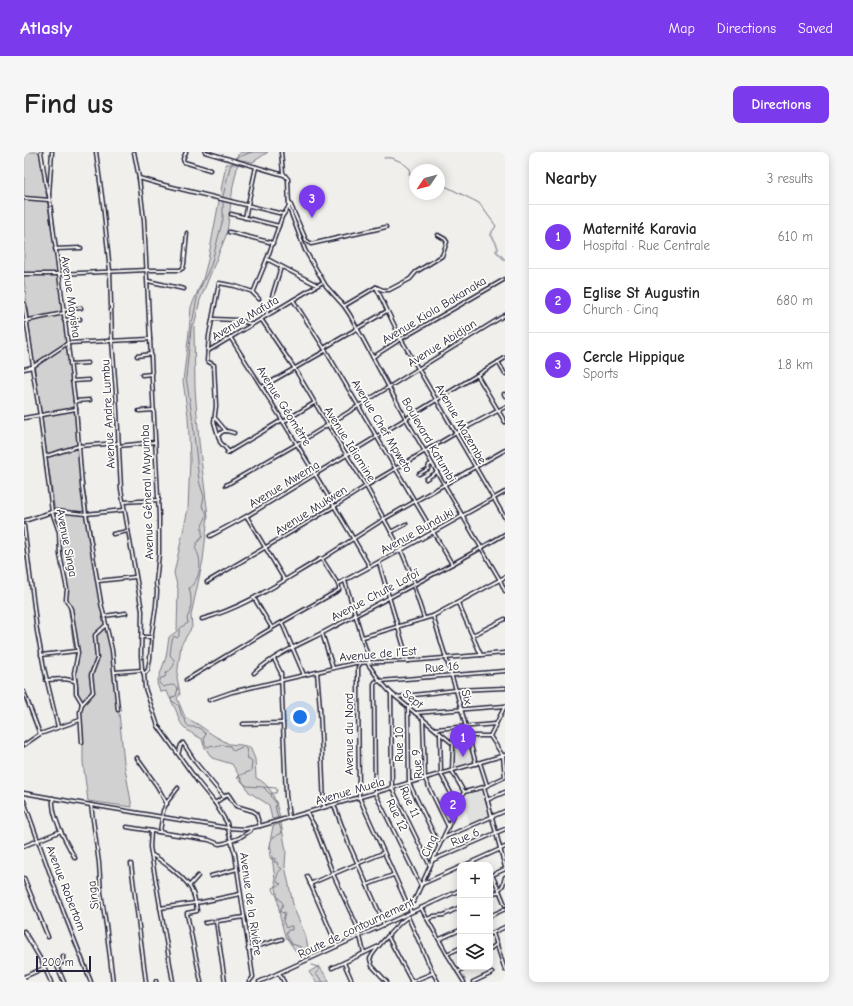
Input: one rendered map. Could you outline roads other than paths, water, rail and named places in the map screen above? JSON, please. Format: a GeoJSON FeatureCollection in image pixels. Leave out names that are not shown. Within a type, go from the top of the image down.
{"type":"FeatureCollection","features":[{"type":"Feature","properties":{"kind":"street","name":"Avenue Mayisha"},"geometry":{"type":"LineString","coordinates":[[41,152],[49,195],[68,343],[76,409],[82,486],[91,550],[112,650],[118,710]]}},
{"type":"Feature","properties":{"kind":"street"},"geometry":{"type":"LineString","coordinates":[[49,195],[52,152]]}},
{"type":"Feature","properties":{"kind":"street","name":"Avenue Andre Lumbu"},"geometry":{"type":"LineString","coordinates":[[96,152],[110,272],[112,340],[123,502],[142,610],[141,655],[142,670],[144,674]]}},
{"type":"Feature","properties":{"kind":"street","name":"Avenue Géneral Muyumba"},"geometry":{"type":"LineString","coordinates":[[134,152],[144,220],[159,500],[159,552],[156,580],[157,591],[150,659],[148,670],[144,674],[145,688],[158,726],[215,804],[228,823],[228,828]]}},
{"type":"Feature","properties":{"kind":"street"},"geometry":{"type":"LineString","coordinates":[[186,152],[184,162],[210,170]]}},
{"type":"Feature","properties":{"kind":"street"},"geometry":{"type":"LineString","coordinates":[[205,152],[284,175]]}},
{"type":"Feature","properties":{"kind":"street"},"geometry":{"type":"LineString","coordinates":[[253,292],[284,214],[289,206],[288,179],[284,175],[282,152]]}},
{"type":"Feature","properties":{"kind":"street"},"geometry":{"type":"LineString","coordinates":[[245,218],[256,167]]}},
{"type":"Feature","properties":{"kind":"street"},"geometry":{"type":"LineString","coordinates":[[280,174],[283,170]]}},
{"type":"Feature","properties":{"kind":"street"},"geometry":{"type":"LineString","coordinates":[[139,178],[284,214]]}},
{"type":"Feature","properties":{"kind":"street"},"geometry":{"type":"LineString","coordinates":[[24,198],[49,200]]}},
{"type":"Feature","properties":{"kind":"street"},"geometry":{"type":"LineString","coordinates":[[289,200],[306,240],[311,244],[386,227]]}},
{"type":"Feature","properties":{"kind":"street","name":"Boulevard Katumbi"},"geometry":{"type":"LineString","coordinates":[[289,206],[305,250],[323,282],[344,306],[357,328],[406,419],[482,548],[505,591]]}},
{"type":"Feature","properties":{"kind":"street"},"geometry":{"type":"LineString","coordinates":[[231,214],[279,226]]}},
{"type":"Feature","properties":{"kind":"street"},"geometry":{"type":"LineString","coordinates":[[229,232],[273,243]]}},
{"type":"Feature","properties":{"kind":"street"},"geometry":{"type":"LineString","coordinates":[[24,274],[147,270],[179,271],[182,269],[184,264],[186,233]]}},
{"type":"Feature","properties":{"kind":"street"},"geometry":{"type":"LineString","coordinates":[[344,306],[376,287],[384,290],[392,289],[410,280],[416,272],[442,256],[447,243],[445,239],[438,235]]}},
{"type":"Feature","properties":{"kind":"street"},"geometry":{"type":"LineString","coordinates":[[56,250],[81,248]]}},
{"type":"Feature","properties":{"kind":"street"},"geometry":{"type":"LineString","coordinates":[[267,259],[318,285]]}},
{"type":"Feature","properties":{"kind":"street"},"geometry":{"type":"LineString","coordinates":[[266,317],[281,267]]}},
{"type":"Feature","properties":{"kind":"street","name":"Avenue Kiola Bakanaka"},"geometry":{"type":"LineString","coordinates":[[373,357],[401,339],[505,279]]}},
{"type":"Feature","properties":{"kind":"street"},"geometry":{"type":"LineString","coordinates":[[148,281],[184,290]]}},
{"type":"Feature","properties":{"kind":"street","name":"Avenue Mafuta"},"geometry":{"type":"LineString","coordinates":[[283,421],[228,453],[221,444],[215,423],[214,365],[207,361],[208,351],[323,282]]}},
{"type":"Feature","properties":{"kind":"street"},"geometry":{"type":"LineString","coordinates":[[208,351],[212,319],[220,283],[253,292],[259,299]]}},
{"type":"Feature","properties":{"kind":"street","name":"Avenue Mazembe"},"geometry":{"type":"LineString","coordinates":[[376,287],[401,339],[505,518]]}},
{"type":"Feature","properties":{"kind":"street","name":"Avenue Chef Mpweto"},"geometry":{"type":"LineString","coordinates":[[292,300],[325,350],[378,437],[452,564]]}},
{"type":"Feature","properties":{"kind":"street","name":"Avenue Singa"},"geometry":{"type":"LineString","coordinates":[[24,304],[52,512],[59,532],[60,555],[67,589],[66,599],[71,609],[76,651],[78,656],[75,670],[75,681],[76,693],[82,704],[80,711],[82,742]]}},
{"type":"Feature","properties":{"kind":"street"},"geometry":{"type":"LineString","coordinates":[[63,310],[82,308]]}},
{"type":"Feature","properties":{"kind":"street"},"geometry":{"type":"LineString","coordinates":[[262,388],[295,369],[357,328],[387,311]]}},
{"type":"Feature","properties":{"kind":"street"},"geometry":{"type":"LineString","coordinates":[[25,320],[64,313]]}},
{"type":"Feature","properties":{"kind":"street","name":"Avenue Abidjan"},"geometry":{"type":"LineString","coordinates":[[226,484],[297,444],[505,315]]}},
{"type":"Feature","properties":{"kind":"street"},"geometry":{"type":"LineString","coordinates":[[64,320],[80,319]]}},
{"type":"Feature","properties":{"kind":"street"},"geometry":{"type":"LineString","coordinates":[[212,319],[237,320],[252,324]]}},
{"type":"Feature","properties":{"kind":"street","name":"Avenue Idiamine"},"geometry":{"type":"LineString","coordinates":[[261,319],[295,369],[314,403],[366,486],[401,550],[414,584],[424,618]]}},
{"type":"Feature","properties":{"kind":"street","name":"Avenue Géomètre"},"geometry":{"type":"LineString","coordinates":[[230,338],[335,506],[370,567]]}},
{"type":"Feature","properties":{"kind":"street"},"geometry":{"type":"LineString","coordinates":[[24,369],[33,366],[68,343],[150,339]]}},
{"type":"Feature","properties":{"kind":"street"},"geometry":{"type":"LineString","coordinates":[[137,356],[151,354]]}},
{"type":"Feature","properties":{"kind":"street","name":"Avenue Mwema"},"geometry":{"type":"LineString","coordinates":[[284,579],[247,516],[505,358]]}},
{"type":"Feature","properties":{"kind":"street"},"geometry":{"type":"LineString","coordinates":[[498,362],[505,374]]}},
{"type":"Feature","properties":{"kind":"street"},"geometry":{"type":"LineString","coordinates":[[70,364],[88,363]]}},
{"type":"Feature","properties":{"kind":"street"},"geometry":{"type":"LineString","coordinates":[[142,375],[152,374]]}},
{"type":"Feature","properties":{"kind":"street"},"geometry":{"type":"LineString","coordinates":[[477,375],[505,422]]}},
{"type":"Feature","properties":{"kind":"street"},"geometry":{"type":"LineString","coordinates":[[72,381],[89,380]]}},
{"type":"Feature","properties":{"kind":"street"},"geometry":{"type":"LineString","coordinates":[[75,401],[90,400]]}},
{"type":"Feature","properties":{"kind":"street"},"geometry":{"type":"LineString","coordinates":[[283,421],[314,403]]}},
{"type":"Feature","properties":{"kind":"street","name":"Avenue Mukwen"},"geometry":{"type":"LineString","coordinates":[[206,582],[335,506],[366,486],[505,407]]}},
{"type":"Feature","properties":{"kind":"street"},"geometry":{"type":"LineString","coordinates":[[24,418],[76,409]]}},
{"type":"Feature","properties":{"kind":"street"},"geometry":{"type":"LineString","coordinates":[[139,412],[154,410]]}},
{"type":"Feature","properties":{"kind":"street"},"geometry":{"type":"LineString","coordinates":[[215,418],[226,431],[234,433]]}},
{"type":"Feature","properties":{"kind":"street"},"geometry":{"type":"LineString","coordinates":[[219,436],[222,432],[226,431]]}},
{"type":"Feature","properties":{"kind":"street"},"geometry":{"type":"LineString","coordinates":[[45,456],[79,446],[155,442]]}},
{"type":"Feature","properties":{"kind":"street"},"geometry":{"type":"LineString","coordinates":[[202,619],[221,614],[254,598],[284,579],[322,559],[353,538],[416,500],[505,450]]}},
{"type":"Feature","properties":{"kind":"street"},"geometry":{"type":"LineString","coordinates":[[419,474],[428,469],[429,465],[432,464]]}},
{"type":"Feature","properties":{"kind":"street"},"geometry":{"type":"LineString","coordinates":[[426,479],[437,472]]}},
{"type":"Feature","properties":{"kind":"street","name":"Avenue Bunduki"},"geometry":{"type":"LineString","coordinates":[[338,584],[379,563],[505,492]]}},
{"type":"Feature","properties":{"kind":"street"},"geometry":{"type":"LineString","coordinates":[[123,502],[159,500]]}},
{"type":"Feature","properties":{"kind":"street"},"geometry":{"type":"LineString","coordinates":[[24,521],[52,512],[86,514],[124,510]]}},
{"type":"Feature","properties":{"kind":"street"},"geometry":{"type":"LineString","coordinates":[[210,536],[247,516]]}},
{"type":"Feature","properties":{"kind":"street"},"geometry":{"type":"LineString","coordinates":[[391,532],[406,524]]}},
{"type":"Feature","properties":{"kind":"street"},"geometry":{"type":"LineString","coordinates":[[24,526],[41,655],[58,727]]}},
{"type":"Feature","properties":{"kind":"street"},"geometry":{"type":"LineString","coordinates":[[113,534],[128,531]]}},
{"type":"Feature","properties":{"kind":"street","name":"Avenue Chute Lofoï"},"geometry":{"type":"LineString","coordinates":[[254,673],[263,665],[292,648],[390,598],[505,534]]}},
{"type":"Feature","properties":{"kind":"street"},"geometry":{"type":"LineString","coordinates":[[186,680],[282,622],[337,591],[340,588],[322,559]]}},
{"type":"Feature","properties":{"kind":"street"},"geometry":{"type":"LineString","coordinates":[[379,563],[408,661]]}},
{"type":"Feature","properties":{"kind":"street"},"geometry":{"type":"LineString","coordinates":[[98,581],[136,577]]}},
{"type":"Feature","properties":{"kind":"street"},"geometry":{"type":"LineString","coordinates":[[363,637],[433,616],[505,577]]}},
{"type":"Feature","properties":{"kind":"street"},"geometry":{"type":"LineString","coordinates":[[344,581],[363,637],[369,663]]}},
{"type":"Feature","properties":{"kind":"street"},"geometry":{"type":"LineString","coordinates":[[254,598],[272,628]]}},
{"type":"Feature","properties":{"kind":"street"},"geometry":{"type":"LineString","coordinates":[[458,603],[481,655]]}},
{"type":"Feature","properties":{"kind":"street"},"geometry":{"type":"LineString","coordinates":[[104,616],[126,613]]}},
{"type":"Feature","properties":{"kind":"street","name":"Six"},"geometry":{"type":"LineString","coordinates":[[433,616],[456,690],[476,764]]}},
{"type":"Feature","properties":{"kind":"street"},"geometry":{"type":"LineString","coordinates":[[473,636],[505,619]]}},
{"type":"Feature","properties":{"kind":"street"},"geometry":{"type":"LineString","coordinates":[[282,622],[304,675]]}},
{"type":"Feature","properties":{"kind":"street"},"geometry":{"type":"LineString","coordinates":[[82,704],[92,692],[91,675],[97,659],[95,635],[106,625]]}},
{"type":"Feature","properties":{"kind":"street"},"geometry":{"type":"LineString","coordinates":[[322,633],[333,668]]}},
{"type":"Feature","properties":{"kind":"street"},"geometry":{"type":"LineString","coordinates":[[142,637],[152,637]]}},
{"type":"Feature","properties":{"kind":"street"},"geometry":{"type":"LineString","coordinates":[[41,655],[76,651]]}},
{"type":"Feature","properties":{"kind":"street","name":"Avenue de l'Est"},"geometry":{"type":"LineString","coordinates":[[209,700],[232,692],[355,663],[408,661],[505,653]]}},
{"type":"Feature","properties":{"kind":"street"},"geometry":{"type":"LineString","coordinates":[[274,659],[281,673],[286,796],[289,817]]}},
{"type":"Feature","properties":{"kind":"street","name":"Sept"},"geometry":{"type":"LineString","coordinates":[[369,663],[380,681],[391,693],[453,744]]}},
{"type":"Feature","properties":{"kind":"street","name":"Avenue du Nord"},"geometry":{"type":"LineString","coordinates":[[360,664],[358,667],[358,797],[411,912]]}},
{"type":"Feature","properties":{"kind":"street"},"geometry":{"type":"LineString","coordinates":[[114,672],[142,670]]}},
{"type":"Feature","properties":{"kind":"street","name":"Rue 16"},"geometry":{"type":"LineString","coordinates":[[380,681],[505,671]]}},
{"type":"Feature","properties":{"kind":"street"},"geometry":{"type":"LineString","coordinates":[[316,672],[320,708],[324,807]]}},
{"type":"Feature","properties":{"kind":"street"},"geometry":{"type":"LineString","coordinates":[[46,680],[52,681],[62,679],[75,681]]}},
{"type":"Feature","properties":{"kind":"street","name":"Rue 12"},"geometry":{"type":"LineString","coordinates":[[380,681],[375,682],[374,686],[375,793],[421,885]]}},
{"type":"Feature","properties":{"kind":"street"},"geometry":{"type":"LineString","coordinates":[[397,698],[456,690],[505,688]]}},
{"type":"Feature","properties":{"kind":"street"},"geometry":{"type":"LineString","coordinates":[[24,692],[40,734]]}},
{"type":"Feature","properties":{"kind":"street","name":"Rue 11"},"geometry":{"type":"LineString","coordinates":[[391,693],[392,788],[430,866]]}},
{"type":"Feature","properties":{"kind":"street"},"geometry":{"type":"LineString","coordinates":[[415,713],[461,708],[505,706],[490,736]]}},
{"type":"Feature","properties":{"kind":"street","name":"Rue 10"},"geometry":{"type":"LineString","coordinates":[[408,707],[409,783],[439,845]]}},
{"type":"Feature","properties":{"kind":"street"},"geometry":{"type":"LineString","coordinates":[[503,710],[505,714]]}},
{"type":"Feature","properties":{"kind":"street","name":"Rue 9"},"geometry":{"type":"LineString","coordinates":[[423,719],[425,779],[448,826]]}},
{"type":"Feature","properties":{"kind":"street"},"geometry":{"type":"LineString","coordinates":[[24,745],[40,734],[80,720]]}},
{"type":"Feature","properties":{"kind":"street"},"geometry":{"type":"LineString","coordinates":[[243,724],[283,723]]}},
{"type":"Feature","properties":{"kind":"street"},"geometry":{"type":"LineString","coordinates":[[435,729],[465,725],[496,724]]}},
{"type":"Feature","properties":{"kind":"street"},"geometry":{"type":"LineString","coordinates":[[440,733],[441,774],[457,805]]}},
{"type":"Feature","properties":{"kind":"street"},"geometry":{"type":"LineString","coordinates":[[468,736],[490,736],[504,756],[505,777],[487,786],[464,792],[452,771],[453,744],[468,736]]}},
{"type":"Feature","properties":{"kind":"street"},"geometry":{"type":"LineString","coordinates":[[178,754],[183,743],[196,763],[224,797]]}},
{"type":"Feature","properties":{"kind":"street","name":"Avenue Muela"},"geometry":{"type":"LineString","coordinates":[[162,817],[228,828],[251,828],[504,756]]}},
{"type":"Feature","properties":{"kind":"street"},"geometry":{"type":"LineString","coordinates":[[137,758],[157,786],[167,804]]}},
{"type":"Feature","properties":{"kind":"street"},"geometry":{"type":"LineString","coordinates":[[480,763],[487,786]]}},
{"type":"Feature","properties":{"kind":"street"},"geometry":{"type":"LineString","coordinates":[[484,787],[505,867],[493,875]]}},
{"type":"Feature","properties":{"kind":"street"},"geometry":{"type":"LineString","coordinates":[[160,832],[162,817],[167,804],[178,788]]}},
{"type":"Feature","properties":{"kind":"street"},"geometry":{"type":"LineString","coordinates":[[24,789],[25,793],[162,817]]}},
{"type":"Feature","properties":{"kind":"street","name":"Cinq"},"geometry":{"type":"LineString","coordinates":[[408,906],[414,901],[464,792]]}},
{"type":"Feature","properties":{"kind":"street"},"geometry":{"type":"LineString","coordinates":[[487,800],[505,792]]}},
{"type":"Feature","properties":{"kind":"street"},"geometry":{"type":"LineString","coordinates":[[215,804],[228,794],[236,806],[253,811],[257,816],[260,826]]}},
{"type":"Feature","properties":{"kind":"street"},"geometry":{"type":"LineString","coordinates":[[53,798],[55,812],[61,831],[75,858]]}},
{"type":"Feature","properties":{"kind":"street","name":"Avenue Robertom"},"geometry":{"type":"LineString","coordinates":[[24,800],[91,982]]}},
{"type":"Feature","properties":{"kind":"street"},"geometry":{"type":"LineString","coordinates":[[334,804],[384,925]]}},
{"type":"Feature","properties":{"kind":"street","name":"Singa"},"geometry":{"type":"LineString","coordinates":[[91,805],[113,982]]}},
{"type":"Feature","properties":{"kind":"street"},"geometry":{"type":"LineString","coordinates":[[442,838],[505,811]]}},
{"type":"Feature","properties":{"kind":"street"},"geometry":{"type":"LineString","coordinates":[[307,812],[315,827],[333,874],[358,928],[364,953]]}},
{"type":"Feature","properties":{"kind":"street"},"geometry":{"type":"LineString","coordinates":[[127,827],[209,840],[219,844],[231,842],[250,832],[251,828]]}},
{"type":"Feature","properties":{"kind":"street","name":"Avenue de la Rivière"},"geometry":{"type":"LineString","coordinates":[[228,828],[237,868],[244,917],[252,977],[249,982]]}},
{"type":"Feature","properties":{"kind":"street","name":"Rue 6"},"geometry":{"type":"LineString","coordinates":[[432,861],[505,829]]}},
{"type":"Feature","properties":{"kind":"street"},"geometry":{"type":"LineString","coordinates":[[24,846],[61,831]]}},
{"type":"Feature","properties":{"kind":"street"},"geometry":{"type":"LineString","coordinates":[[151,831],[150,847],[173,982]]}},
{"type":"Feature","properties":{"kind":"street"},"geometry":{"type":"LineString","coordinates":[[472,862],[505,847]]}},
{"type":"Feature","properties":{"kind":"street"},"geometry":{"type":"LineString","coordinates":[[310,884],[383,852]]}},
{"type":"Feature","properties":{"kind":"street"},"geometry":{"type":"LineString","coordinates":[[152,856],[172,869],[189,886],[194,896],[197,911],[187,914],[201,982]]}},
{"type":"Feature","properties":{"kind":"street"},"geometry":{"type":"LineString","coordinates":[[131,864],[146,982]]}},
{"type":"Feature","properties":{"kind":"street"},"geometry":{"type":"LineString","coordinates":[[211,876],[237,868]]}},
{"type":"Feature","properties":{"kind":"street"},"geometry":{"type":"LineString","coordinates":[[421,885],[457,868]]}},
{"type":"Feature","properties":{"kind":"street"},"geometry":{"type":"LineString","coordinates":[[367,885],[393,875]]}},
{"type":"Feature","properties":{"kind":"street"},"geometry":{"type":"LineString","coordinates":[[189,886],[198,876]]}},
{"type":"Feature","properties":{"kind":"street"},"geometry":{"type":"LineString","coordinates":[[307,876],[337,946]]}},
{"type":"Feature","properties":{"kind":"street"},"geometry":{"type":"LineString","coordinates":[[500,890],[505,876]]}},
{"type":"Feature","properties":{"kind":"street"},"geometry":{"type":"LineString","coordinates":[[24,878],[48,937]]}},
{"type":"Feature","properties":{"kind":"street"},"geometry":{"type":"LineString","coordinates":[[493,879],[500,890],[505,905]]}},
{"type":"Feature","properties":{"kind":"street"},"geometry":{"type":"LineString","coordinates":[[493,892],[500,890],[505,886]]}},
{"type":"Feature","properties":{"kind":"street","name":"Route de contournement"},"geometry":{"type":"LineString","coordinates":[[259,982],[457,891]]}},
{"type":"Feature","properties":{"kind":"street"},"geometry":{"type":"LineString","coordinates":[[160,908],[196,903],[240,894]]}},
{"type":"Feature","properties":{"kind":"street"},"geometry":{"type":"LineString","coordinates":[[422,908],[464,982]]}},
{"type":"Feature","properties":{"kind":"street"},"geometry":{"type":"LineString","coordinates":[[428,919],[434,916],[444,915],[457,908]]}},
{"type":"Feature","properties":{"kind":"street"},"geometry":{"type":"LineString","coordinates":[[493,915],[505,909]]}},
{"type":"Feature","properties":{"kind":"street"},"geometry":{"type":"LineString","coordinates":[[387,982],[372,966],[370,961],[371,956],[408,915],[438,982]]}},
{"type":"Feature","properties":{"kind":"street"},"geometry":{"type":"LineString","coordinates":[[205,923],[244,917]]}},
{"type":"Feature","properties":{"kind":"street"},"geometry":{"type":"LineString","coordinates":[[216,921],[225,981]]}},
{"type":"Feature","properties":{"kind":"street"},"geometry":{"type":"LineString","coordinates":[[505,927],[493,933],[505,969]]}},
{"type":"Feature","properties":{"kind":"street"},"geometry":{"type":"LineString","coordinates":[[24,931],[51,982]]}},
{"type":"Feature","properties":{"kind":"street"},"geometry":{"type":"LineString","coordinates":[[440,939],[457,931]]}},
{"type":"Feature","properties":{"kind":"street"},"geometry":{"type":"LineString","coordinates":[[388,937],[412,982],[433,973]]}},
{"type":"Feature","properties":{"kind":"street"},"geometry":{"type":"LineString","coordinates":[[248,949],[282,939]]}},
{"type":"Feature","properties":{"kind":"street"},"geometry":{"type":"LineString","coordinates":[[493,947],[497,944]]}},
{"type":"Feature","properties":{"kind":"street"},"geometry":{"type":"LineString","coordinates":[[332,968],[378,947]]}},
{"type":"Feature","properties":{"kind":"street"},"geometry":{"type":"LineString","coordinates":[[447,954],[457,949]]}},
{"type":"Feature","properties":{"kind":"street"},"geometry":{"type":"LineString","coordinates":[[58,965],[63,962],[63,956]]}},
{"type":"Feature","properties":{"kind":"street"},"geometry":{"type":"LineString","coordinates":[[56,961],[64,982]]}},
{"type":"Feature","properties":{"kind":"street"},"geometry":{"type":"LineString","coordinates":[[344,963],[352,981]]}},
{"type":"Feature","properties":{"kind":"street"},"geometry":{"type":"LineString","coordinates":[[24,977],[44,968]]}},
{"type":"Feature","properties":{"kind":"street"},"geometry":{"type":"LineString","coordinates":[[279,973],[284,982]]}},
{"type":"Feature","properties":{"kind":"street"},"geometry":{"type":"LineString","coordinates":[[473,982],[492,973]]}},
{"type":"Feature","properties":{"kind":"waterway"},"geometry":{"type":"LineString","coordinates":[[252,152],[236,158],[230,167],[223,196],[223,219],[211,265],[198,293],[191,329],[186,377],[192,415],[199,481],[204,497],[202,506],[205,509],[206,517],[202,527],[202,537],[195,548],[198,553],[200,569],[196,580],[189,588],[191,603],[187,618],[188,623],[182,626],[179,636],[177,638],[174,636],[173,638],[170,655],[174,660],[174,664],[166,673],[165,677],[161,678],[159,683],[163,687],[172,685],[178,688],[176,696],[172,697],[171,700],[179,706],[182,717],[185,719],[189,727],[199,728],[206,734],[204,738],[205,745],[208,747],[212,745],[215,747],[223,745],[230,746],[233,751],[242,747],[246,748],[248,759],[252,761],[251,771],[240,775],[237,778],[241,778],[241,781],[247,786],[276,788],[276,793],[271,793],[273,799],[277,803],[275,807],[278,818]]}},
{"type":"Feature","properties":{"kind":"waterway"},"geometry":{"type":"LineString","coordinates":[[384,158],[395,159],[402,162],[409,168]]}},
{"type":"Feature","properties":{"kind":"waterway"},"geometry":{"type":"LineString","coordinates":[[445,186],[479,203],[496,226],[492,232]]}},
{"type":"Feature","properties":{"kind":"waterway"},"geometry":{"type":"LineString","coordinates":[[492,232],[491,235],[498,249],[496,251],[505,260]]}},
{"type":"Feature","properties":{"kind":"waterway"},"geometry":{"type":"LineString","coordinates":[[264,788],[270,794]]}},
{"type":"Feature","properties":{"kind":"waterway"},"geometry":{"type":"LineString","coordinates":[[279,824],[282,833],[272,838],[269,851],[271,859],[275,858],[274,862],[277,862],[278,866],[282,869],[278,873],[277,878],[277,882],[281,884],[273,888],[283,904],[280,911],[282,913],[285,912],[283,921],[286,928],[292,926],[292,930],[288,930],[286,934],[292,944],[301,947],[300,950],[303,952]]}},
{"type":"Feature","properties":{"kind":"waterway"},"geometry":{"type":"LineString","coordinates":[[312,965],[320,969],[315,974],[323,982]]}},
{"type":"Feature","properties":{"kind":"place","name":"Cercle Hippique"},"geometry":{"type":"Point","coordinates":[312,218]}},
{"type":"Feature","properties":{"kind":"place","name":"Maternité Karavia"},"geometry":{"type":"Point","coordinates":[463,757]}},
{"type":"Feature","properties":{"kind":"place","name":"Eglise St Augustin"},"geometry":{"type":"Point","coordinates":[453,824]}}]}
